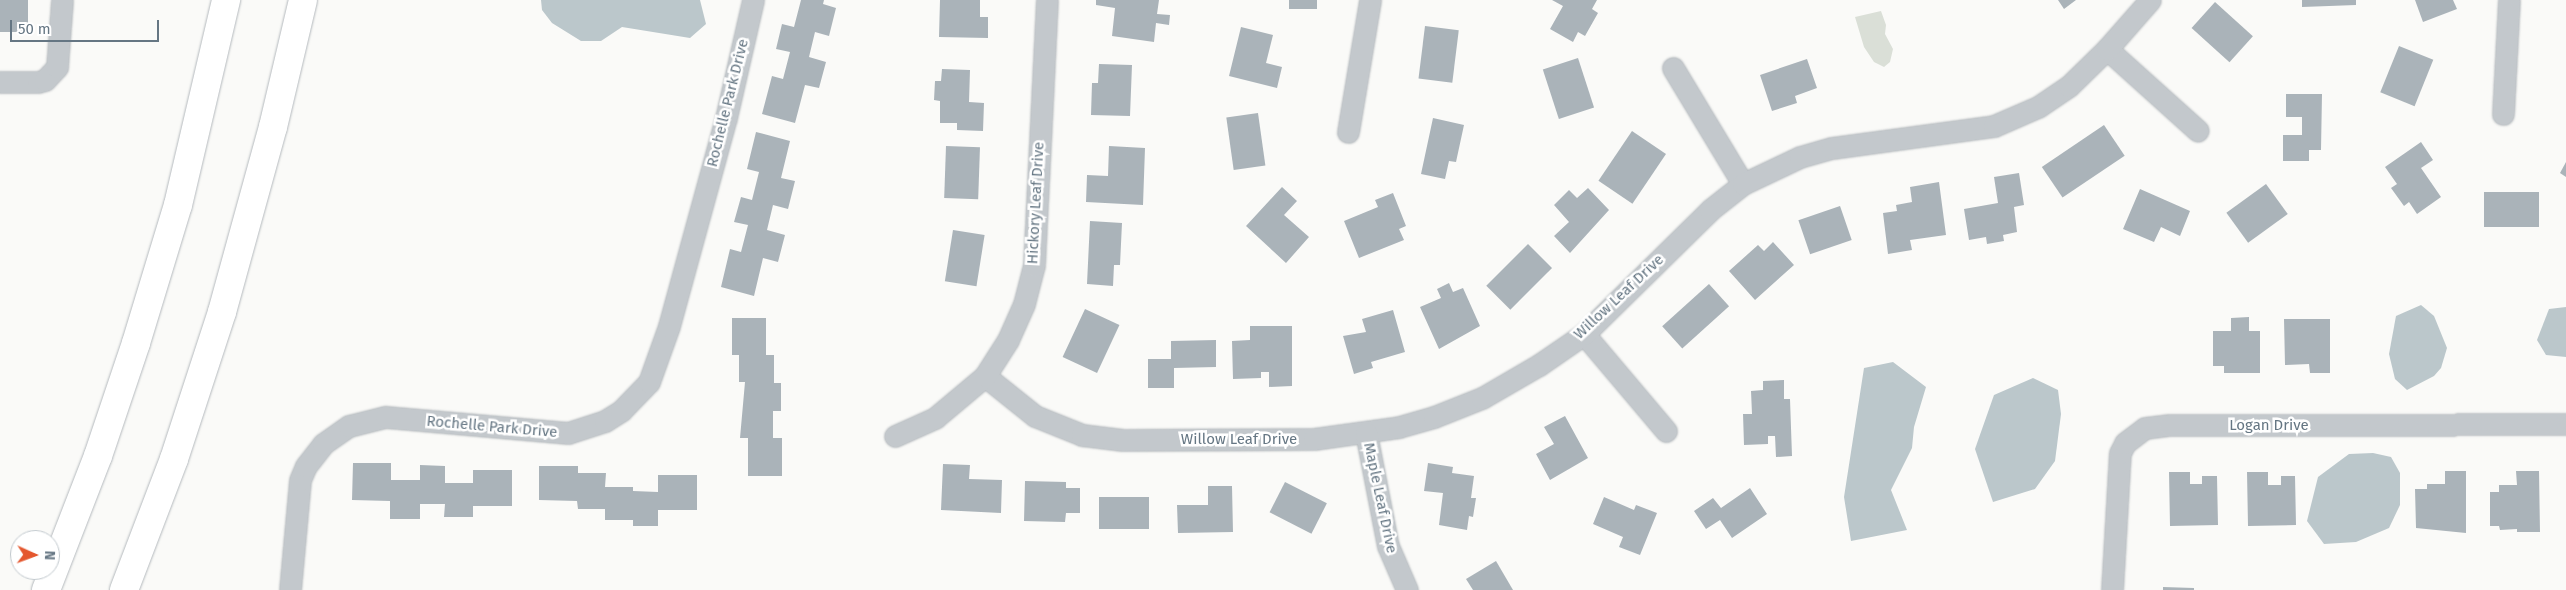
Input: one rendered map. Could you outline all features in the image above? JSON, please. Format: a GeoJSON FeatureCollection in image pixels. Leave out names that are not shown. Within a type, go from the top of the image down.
{"type":"FeatureCollection","features":[{"type":"Feature","properties":{"kind":"highway"},"geometry":{"type":"LineString","coordinates":[[46,590],[98,456],[141,326],[180,196],[226,0]]}},
{"type":"Feature","properties":{"kind":"highway"},"geometry":{"type":"LineString","coordinates":[[124,590],[174,459],[222,312],[273,127],[303,0]]}},
{"type":"Feature","properties":{"kind":"street"},"geometry":{"type":"LineString","coordinates":[[0,82],[38,82],[51,74],[59,59],[62,0]]}},
{"type":"Feature","properties":{"kind":"street","name":"Rochelle Park Drive"},"geometry":{"type":"LineString","coordinates":[[290,590],[300,480],[306,466],[323,444],[349,426],[386,418],[568,433],[605,421],[621,411],[649,382],[660,357],[680,288],[726,118],[753,0]]}},
{"type":"Feature","properties":{"kind":"street","name":"Hickory Leaf Drive"},"geometry":{"type":"LineString","coordinates":[[895,436],[935,418],[985,376],[1008,340],[1024,304],[1034,265],[1047,0]]}},
{"type":"Feature","properties":{"kind":"street"},"geometry":{"type":"LineString","coordinates":[[1348,132],[1370,0]]}},
{"type":"Feature","properties":{"kind":"street","name":"Willow Leaf Drive"},"geometry":{"type":"LineString","coordinates":[[985,376],[1036,416],[1082,434],[1123,440],[1314,439],[1366,433],[1434,416],[1482,398],[1539,365],[1584,334],[1710,210],[1743,184],[1800,157],[1832,148],[1994,126],[2038,107],[2069,86],[2107,49],[2150,0]]}},
{"type":"Feature","properties":{"kind":"street"},"geometry":{"type":"LineString","coordinates":[[2502,114],[2510,0]]}},
{"type":"Feature","properties":{"kind":"street"},"geometry":{"type":"LineString","coordinates":[[2107,49],[2198,130]]}},
{"type":"Feature","properties":{"kind":"street"},"geometry":{"type":"LineString","coordinates":[[1673,68],[1743,184]]}},
{"type":"Feature","properties":{"kind":"street"},"geometry":{"type":"LineString","coordinates":[[1584,334],[1666,431]]}},
{"type":"Feature","properties":{"kind":"street","name":"Logan Drive"},"geometry":{"type":"LineString","coordinates":[[2112,590],[2120,453],[2125,443],[2146,428],[2170,425],[2566,424]]}},
{"type":"Feature","properties":{"kind":"street","name":"Maple Leaf Drive"},"geometry":{"type":"LineString","coordinates":[[1366,433],[1388,546],[1406,590]]}},
{"type":"Feature","properties":{"kind":"shaded area"},"geometry":{"type":"Polygon","coordinates":[[[541,0],[700,0],[706,24],[690,38],[622,27],[601,41],[581,41],[552,23],[542,10],[541,0]]]}},
{"type":"Feature","properties":{"kind":"shaded area"},"geometry":{"type":"Polygon","coordinates":[[[1881,11],[1886,25],[1885,34],[1893,49],[1890,62],[1884,67],[1874,62],[1864,47],[1855,17],[1881,11]]]}},
{"type":"Feature","properties":{"kind":"shaded area"},"geometry":{"type":"Polygon","coordinates":[[[2421,305],[2434,316],[2447,348],[2441,368],[2434,376],[2407,390],[2395,379],[2389,354],[2396,316],[2421,305]]]}},
{"type":"Feature","properties":{"kind":"shaded area"},"geometry":{"type":"Polygon","coordinates":[[[2566,307],[2566,357],[2546,355],[2537,340],[2549,309],[2566,307]]]}},
{"type":"Feature","properties":{"kind":"shaded area"},"geometry":{"type":"Polygon","coordinates":[[[1893,362],[1926,387],[1914,427],[1912,448],[1891,490],[1907,530],[1851,541],[1844,497],[1864,368],[1893,362]]]}},
{"type":"Feature","properties":{"kind":"shaded area"},"geometry":{"type":"Polygon","coordinates":[[[2033,378],[2058,390],[2061,414],[2055,461],[2035,489],[1993,502],[1975,449],[1994,395],[2033,378]]]}},
{"type":"Feature","properties":{"kind":"shaded area"},"geometry":{"type":"Polygon","coordinates":[[[2373,453],[2391,457],[2400,473],[2400,505],[2389,528],[2356,542],[2324,544],[2307,521],[2318,477],[2349,454],[2373,453]]]}},
{"type":"Feature","properties":{"kind":"building"},"geometry":{"type":"Polygon","coordinates":[[[0,0],[28,0],[28,32],[0,32],[0,0]]]}},
{"type":"Feature","properties":{"kind":"building"},"geometry":{"type":"Polygon","coordinates":[[[801,0],[824,0],[823,4],[836,8],[829,36],[815,32],[809,57],[826,62],[819,88],[805,85],[795,123],[762,114],[772,76],[783,79],[790,52],[776,49],[782,24],[794,27],[801,0]]]}},
{"type":"Feature","properties":{"kind":"building"},"geometry":{"type":"Polygon","coordinates":[[[940,0],[980,0],[980,17],[988,17],[988,38],[939,37],[940,0]]]}},
{"type":"Feature","properties":{"kind":"building"},"geometry":{"type":"Polygon","coordinates":[[[1096,0],[1159,0],[1157,14],[1170,15],[1169,25],[1156,23],[1154,42],[1112,36],[1115,8],[1096,5],[1096,0]]]}},
{"type":"Feature","properties":{"kind":"building"},"geometry":{"type":"Polygon","coordinates":[[[1289,0],[1317,0],[1317,9],[1289,9],[1289,0]]]}},
{"type":"Feature","properties":{"kind":"building"},"geometry":{"type":"Polygon","coordinates":[[[1552,0],[1597,0],[1592,9],[1598,13],[1585,36],[1578,32],[1573,42],[1550,29],[1563,6],[1552,0]]]}},
{"type":"Feature","properties":{"kind":"building"},"geometry":{"type":"Polygon","coordinates":[[[2058,0],[2076,0],[2064,9],[2058,0]]]}},
{"type":"Feature","properties":{"kind":"building"},"geometry":{"type":"Polygon","coordinates":[[[2302,0],[2356,0],[2356,5],[2302,7],[2302,0]]]}},
{"type":"Feature","properties":{"kind":"building"},"geometry":{"type":"Polygon","coordinates":[[[2415,0],[2453,0],[2457,9],[2423,22],[2415,0]]]}},
{"type":"Feature","properties":{"kind":"building"},"geometry":{"type":"Polygon","coordinates":[[[2215,2],[2253,36],[2229,62],[2192,28],[2215,2]]]}},
{"type":"Feature","properties":{"kind":"building"},"geometry":{"type":"Polygon","coordinates":[[[1425,26],[1459,30],[1452,83],[1419,79],[1425,26]]]}},
{"type":"Feature","properties":{"kind":"building"},"geometry":{"type":"Polygon","coordinates":[[[1241,27],[1273,35],[1266,63],[1282,67],[1277,88],[1229,76],[1241,27]]]}},
{"type":"Feature","properties":{"kind":"building"},"geometry":{"type":"Polygon","coordinates":[[[2399,46],[2433,60],[2415,106],[2380,92],[2399,46]]]}},
{"type":"Feature","properties":{"kind":"building"},"geometry":{"type":"Polygon","coordinates":[[[1578,58],[1594,107],[1559,119],[1543,69],[1578,58]]]}},
{"type":"Feature","properties":{"kind":"building"},"geometry":{"type":"Polygon","coordinates":[[[1807,59],[1817,88],[1795,96],[1797,103],[1772,111],[1760,75],[1807,59]]]}},
{"type":"Feature","properties":{"kind":"building"},"geometry":{"type":"Polygon","coordinates":[[[1099,64],[1132,65],[1130,116],[1091,115],[1092,83],[1098,83],[1099,64]]]}},
{"type":"Feature","properties":{"kind":"building"},"geometry":{"type":"Polygon","coordinates":[[[942,69],[970,70],[969,102],[984,103],[983,131],[957,130],[957,123],[940,123],[940,101],[934,100],[935,81],[941,81],[942,69]]]}},
{"type":"Feature","properties":{"kind":"building"},"geometry":{"type":"Polygon","coordinates":[[[2286,94],[2322,94],[2321,150],[2309,150],[2309,161],[2283,161],[2283,135],[2302,135],[2302,117],[2286,117],[2286,94]]]}},
{"type":"Feature","properties":{"kind":"building"},"geometry":{"type":"Polygon","coordinates":[[[1258,113],[1265,165],[1234,170],[1226,117],[1258,113]]]}},
{"type":"Feature","properties":{"kind":"building"},"geometry":{"type":"Polygon","coordinates":[[[1433,118],[1464,125],[1456,162],[1449,161],[1445,179],[1421,174],[1433,118]]]}},
{"type":"Feature","properties":{"kind":"building"},"geometry":{"type":"Polygon","coordinates":[[[2104,125],[2125,156],[2063,198],[2042,167],[2104,125]]]}},
{"type":"Feature","properties":{"kind":"building"},"geometry":{"type":"Polygon","coordinates":[[[1632,131],[1666,154],[1632,204],[1598,181],[1632,131]]]}},
{"type":"Feature","properties":{"kind":"building"},"geometry":{"type":"Polygon","coordinates":[[[756,132],[790,141],[781,178],[795,181],[788,209],[773,205],[767,230],[785,235],[778,262],[763,258],[754,296],[721,287],[730,249],[741,252],[748,225],[734,222],[741,197],[752,200],[759,172],[747,169],[756,132]]]}},
{"type":"Feature","properties":{"kind":"building"},"geometry":{"type":"Polygon","coordinates":[[[2421,142],[2433,160],[2421,168],[2441,197],[2417,214],[2409,202],[2404,206],[2391,188],[2397,184],[2385,167],[2421,142]]]}},
{"type":"Feature","properties":{"kind":"building"},"geometry":{"type":"Polygon","coordinates":[[[946,146],[980,147],[978,199],[944,198],[946,146]]]}},
{"type":"Feature","properties":{"kind":"building"},"geometry":{"type":"Polygon","coordinates":[[[1109,146],[1145,148],[1143,205],[1086,202],[1087,175],[1108,176],[1109,146]]]}},
{"type":"Feature","properties":{"kind":"building"},"geometry":{"type":"Polygon","coordinates":[[[2566,162],[2566,177],[2560,173],[2566,162]]]}},
{"type":"Feature","properties":{"kind":"building"},"geometry":{"type":"Polygon","coordinates":[[[2019,173],[2024,205],[2014,207],[2017,232],[2003,235],[2004,241],[1987,244],[1986,237],[1969,240],[1964,209],[1998,203],[1994,177],[2019,173]]]}},
{"type":"Feature","properties":{"kind":"building"},"geometry":{"type":"Polygon","coordinates":[[[1939,182],[1946,235],[1910,240],[1912,250],[1888,254],[1883,213],[1897,211],[1896,205],[1912,202],[1910,187],[1939,182]]]}},
{"type":"Feature","properties":{"kind":"building"},"geometry":{"type":"Polygon","coordinates":[[[2266,184],[2288,214],[2248,243],[2226,213],[2266,184]]]}},
{"type":"Feature","properties":{"kind":"building"},"geometry":{"type":"Polygon","coordinates":[[[1282,187],[1297,201],[1284,215],[1309,237],[1286,263],[1246,226],[1282,187]]]}},
{"type":"Feature","properties":{"kind":"building"},"geometry":{"type":"Polygon","coordinates":[[[1588,188],[1609,210],[1570,253],[1554,236],[1569,222],[1554,205],[1569,190],[1577,198],[1588,188]]]}},
{"type":"Feature","properties":{"kind":"building"},"geometry":{"type":"Polygon","coordinates":[[[2140,189],[2190,211],[2180,236],[2161,227],[2154,242],[2123,229],[2140,189]]]}},
{"type":"Feature","properties":{"kind":"building"},"geometry":{"type":"Polygon","coordinates":[[[2484,192],[2539,192],[2539,227],[2484,227],[2484,192]]]}},
{"type":"Feature","properties":{"kind":"building"},"geometry":{"type":"Polygon","coordinates":[[[1393,193],[1406,226],[1399,229],[1404,240],[1359,258],[1344,221],[1378,207],[1375,200],[1393,193]]]}},
{"type":"Feature","properties":{"kind":"building"},"geometry":{"type":"Polygon","coordinates":[[[1840,206],[1852,240],[1810,254],[1798,220],[1840,206]]]}},
{"type":"Feature","properties":{"kind":"building"},"geometry":{"type":"Polygon","coordinates":[[[1090,221],[1122,223],[1120,265],[1114,265],[1113,286],[1087,284],[1090,221]]]}},
{"type":"Feature","properties":{"kind":"building"},"geometry":{"type":"Polygon","coordinates":[[[953,230],[985,235],[976,286],[945,281],[953,230]]]}},
{"type":"Feature","properties":{"kind":"building"},"geometry":{"type":"Polygon","coordinates":[[[1773,242],[1794,265],[1755,300],[1729,271],[1758,245],[1764,251],[1773,242]]]}},
{"type":"Feature","properties":{"kind":"building"},"geometry":{"type":"Polygon","coordinates":[[[1528,244],[1552,268],[1510,310],[1486,286],[1528,244]]]}},
{"type":"Feature","properties":{"kind":"building"},"geometry":{"type":"Polygon","coordinates":[[[1449,283],[1453,292],[1463,288],[1480,326],[1439,349],[1420,307],[1441,298],[1437,289],[1449,283]]]}},
{"type":"Feature","properties":{"kind":"building"},"geometry":{"type":"Polygon","coordinates":[[[1709,284],[1729,306],[1682,348],[1662,326],[1709,284]]]}},
{"type":"Feature","properties":{"kind":"building"},"geometry":{"type":"Polygon","coordinates":[[[1085,309],[1119,325],[1097,373],[1063,357],[1085,309]]]}},
{"type":"Feature","properties":{"kind":"building"},"geometry":{"type":"Polygon","coordinates":[[[1393,310],[1405,352],[1371,362],[1373,368],[1354,374],[1343,336],[1366,332],[1362,319],[1393,310]]]}},
{"type":"Feature","properties":{"kind":"building"},"geometry":{"type":"Polygon","coordinates":[[[2249,317],[2249,331],[2260,331],[2260,373],[2224,373],[2224,366],[2213,366],[2213,331],[2231,331],[2231,318],[2249,317]]]}},
{"type":"Feature","properties":{"kind":"building"},"geometry":{"type":"Polygon","coordinates":[[[732,318],[766,318],[766,355],[774,355],[774,383],[781,383],[781,411],[773,411],[773,438],[782,438],[782,476],[748,476],[748,438],[740,438],[745,382],[739,382],[739,355],[732,355],[732,318]]]}},
{"type":"Feature","properties":{"kind":"building"},"geometry":{"type":"Polygon","coordinates":[[[2284,319],[2330,319],[2330,373],[2310,373],[2309,364],[2285,365],[2284,319]]]}},
{"type":"Feature","properties":{"kind":"building"},"geometry":{"type":"Polygon","coordinates":[[[1250,326],[1292,326],[1292,386],[1269,387],[1269,372],[1261,372],[1261,378],[1233,379],[1232,341],[1250,340],[1250,326]]]}},
{"type":"Feature","properties":{"kind":"building"},"geometry":{"type":"Polygon","coordinates":[[[1216,340],[1216,367],[1174,368],[1174,388],[1148,388],[1148,359],[1171,359],[1171,341],[1216,340]]]}},
{"type":"Feature","properties":{"kind":"building"},"geometry":{"type":"Polygon","coordinates":[[[1784,380],[1784,399],[1790,399],[1792,456],[1776,457],[1775,436],[1768,436],[1768,444],[1744,445],[1743,414],[1752,414],[1751,391],[1763,390],[1763,381],[1784,380]]]}},
{"type":"Feature","properties":{"kind":"building"},"geometry":{"type":"Polygon","coordinates":[[[1565,416],[1588,458],[1550,480],[1536,454],[1554,444],[1544,427],[1565,416]]]}},
{"type":"Feature","properties":{"kind":"building"},"geometry":{"type":"Polygon","coordinates":[[[353,463],[391,463],[391,480],[420,480],[420,465],[445,466],[445,483],[473,483],[473,470],[512,470],[512,506],[473,506],[473,517],[444,517],[445,504],[420,504],[420,519],[390,519],[390,501],[352,500],[353,463]]]}},
{"type":"Feature","properties":{"kind":"building"},"geometry":{"type":"Polygon","coordinates":[[[1428,463],[1453,467],[1452,473],[1474,476],[1471,498],[1476,498],[1473,517],[1469,516],[1467,530],[1439,525],[1443,493],[1424,491],[1428,463]]]}},
{"type":"Feature","properties":{"kind":"building"},"geometry":{"type":"Polygon","coordinates":[[[943,464],[970,465],[969,479],[1002,480],[1001,513],[941,510],[943,464]]]}},
{"type":"Feature","properties":{"kind":"building"},"geometry":{"type":"Polygon","coordinates":[[[539,466],[578,466],[578,473],[606,473],[605,487],[633,487],[633,491],[658,492],[658,475],[697,475],[697,510],[658,510],[658,526],[633,526],[633,520],[605,520],[605,509],[578,509],[577,501],[539,500],[539,466]]]}},
{"type":"Feature","properties":{"kind":"building"},"geometry":{"type":"Polygon","coordinates":[[[2445,471],[2466,471],[2466,533],[2416,528],[2415,489],[2427,489],[2427,484],[2445,484],[2445,471]]]}},
{"type":"Feature","properties":{"kind":"building"},"geometry":{"type":"Polygon","coordinates":[[[2516,471],[2539,471],[2540,532],[2517,532],[2517,529],[2500,530],[2499,526],[2490,526],[2490,492],[2499,492],[2499,485],[2517,485],[2516,471]]]}},
{"type":"Feature","properties":{"kind":"building"},"geometry":{"type":"Polygon","coordinates":[[[2169,472],[2190,472],[2190,484],[2202,484],[2202,476],[2217,476],[2218,525],[2170,526],[2169,472]]]}},
{"type":"Feature","properties":{"kind":"building"},"geometry":{"type":"Polygon","coordinates":[[[2247,472],[2268,472],[2268,485],[2281,485],[2281,476],[2295,476],[2296,525],[2248,526],[2247,472]]]}},
{"type":"Feature","properties":{"kind":"building"},"geometry":{"type":"Polygon","coordinates":[[[1025,481],[1066,482],[1066,488],[1080,488],[1080,513],[1066,513],[1065,522],[1024,521],[1025,481]]]}},
{"type":"Feature","properties":{"kind":"building"},"geometry":{"type":"Polygon","coordinates":[[[1285,482],[1327,503],[1311,534],[1270,512],[1285,482]]]}},
{"type":"Feature","properties":{"kind":"building"},"geometry":{"type":"Polygon","coordinates":[[[1208,486],[1232,486],[1233,532],[1178,533],[1177,505],[1208,505],[1208,486]]]}},
{"type":"Feature","properties":{"kind":"building"},"geometry":{"type":"Polygon","coordinates":[[[1750,488],[1767,514],[1732,538],[1720,520],[1706,529],[1694,511],[1713,498],[1721,508],[1750,488]]]}},
{"type":"Feature","properties":{"kind":"building"},"geometry":{"type":"Polygon","coordinates":[[[1099,497],[1149,497],[1149,529],[1099,529],[1099,497]]]}},
{"type":"Feature","properties":{"kind":"building"},"geometry":{"type":"Polygon","coordinates":[[[1604,497],[1634,510],[1636,505],[1657,513],[1640,555],[1619,547],[1623,537],[1593,524],[1604,497]]]}},
{"type":"Feature","properties":{"kind":"building"},"geometry":{"type":"Polygon","coordinates":[[[1496,561],[1513,590],[1473,590],[1466,579],[1496,561]]]}},
{"type":"Feature","properties":{"kind":"building"},"geometry":{"type":"Polygon","coordinates":[[[2163,587],[2194,588],[2194,590],[2163,590],[2163,587]]]}}]}
